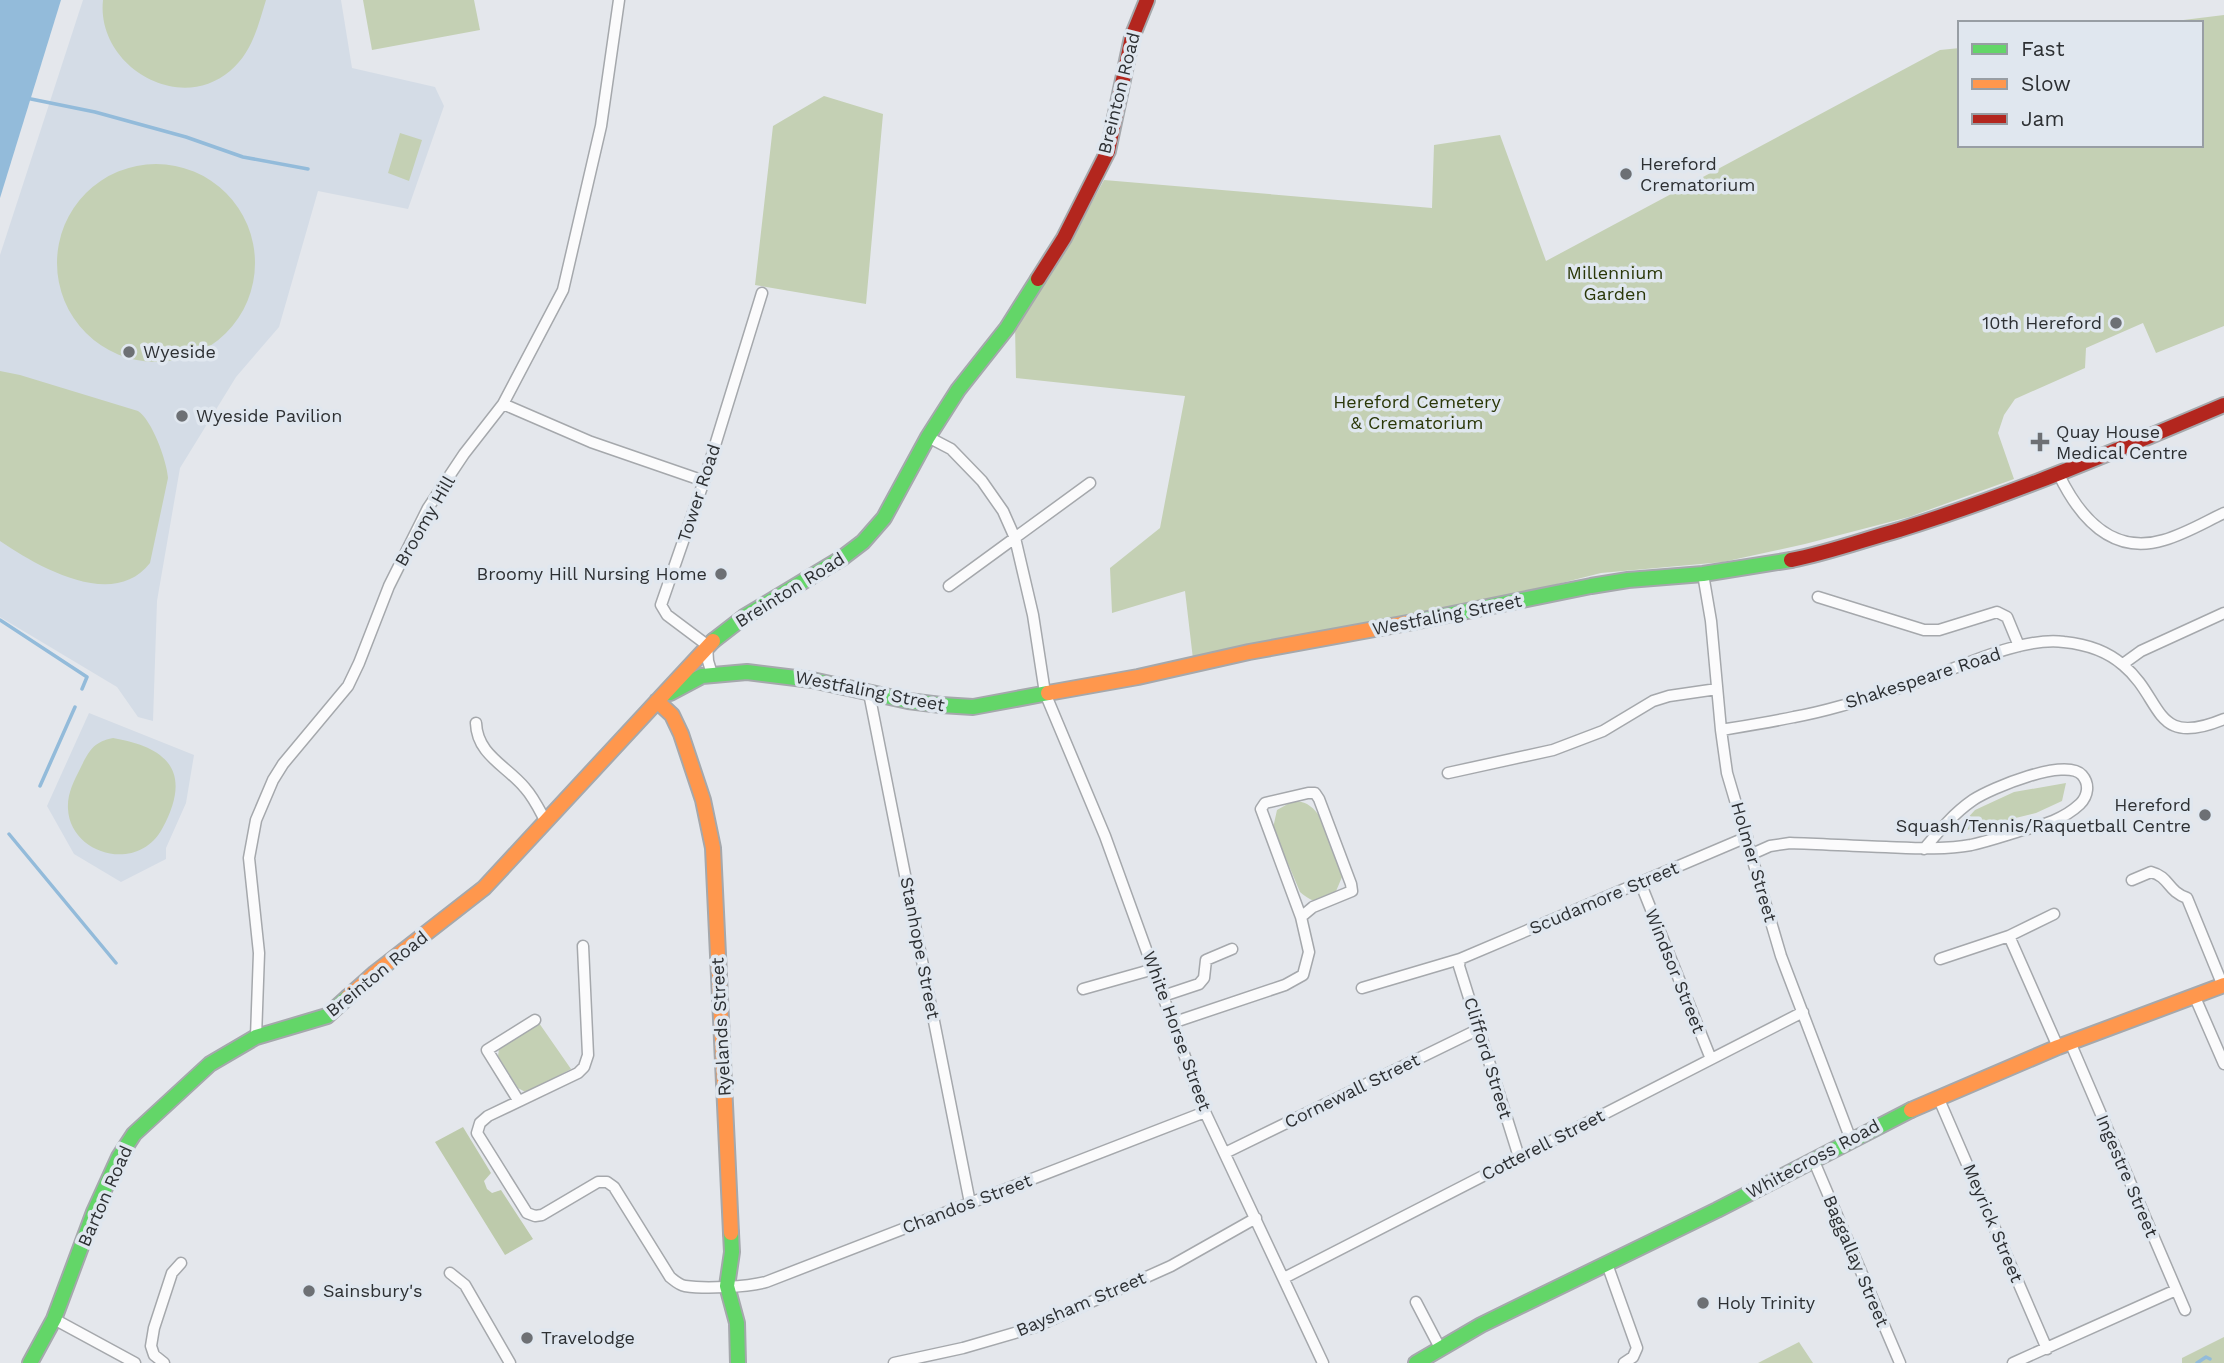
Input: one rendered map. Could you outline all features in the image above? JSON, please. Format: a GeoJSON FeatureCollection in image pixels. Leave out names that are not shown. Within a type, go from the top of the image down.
{"type":"FeatureCollection","features":[{"type":"Feature","properties":{"kind":"main road","name":"Breinton Road"},"geometry":{"type":"LineString","coordinates":[[256,1037],[327,1016],[375,973],[484,888],[707,645],[744,617],[842,558],[863,542],[884,518],[928,437],[958,390],[1007,328],[1064,238],[1108,151],[1132,37],[1147,0]]}},
{"type":"Feature","properties":{"kind":"main road","name":"Westfaling Street"},"geometry":{"type":"LineString","coordinates":[[657,701],[686,683],[712,674],[785,675],[948,707],[973,707],[1138,677],[1250,652],[1591,586],[1703,574],[1795,559],[1924,522],[2059,475],[2224,405]]}},
{"type":"Feature","properties":{"kind":"main road","name":"Ryelands Street"},"geometry":{"type":"LineString","coordinates":[[657,701],[672,715],[681,734],[703,800],[713,848],[732,1252],[727,1286],[737,1323],[738,1363]]}},
{"type":"Feature","properties":{"kind":"main road","name":"Whitecross Road"},"geometry":{"type":"LineString","coordinates":[[1416,1363],[1481,1325],[1717,1210],[1812,1159],[1938,1097],[2064,1045],[2224,986]]}},
{"type":"Feature","properties":{"kind":"main road","name":"Barton Road"},"geometry":{"type":"LineString","coordinates":[[30,1363],[54,1319],[94,1212],[126,1145],[159,1110],[210,1065],[256,1037]]}},
{"type":"Feature","properties":{"kind":"street","name":"Broomy Hill"},"geometry":{"type":"LineString","coordinates":[[256,1037],[258,953],[249,858],[251,838],[263,800],[283,764],[348,685],[389,586],[428,508],[464,454],[503,404],[563,290],[601,125],[619,0]]}},
{"type":"Feature","properties":{"kind":"street","name":"Tower Road"},"geometry":{"type":"LineString","coordinates":[[707,645],[667,615],[661,605],[704,481],[762,293]]}},
{"type":"Feature","properties":{"kind":"street"},"geometry":{"type":"LineString","coordinates":[[503,404],[591,442],[704,481]]}},
{"type":"Feature","properties":{"kind":"street","name":"White Horse Street"},"geometry":{"type":"LineString","coordinates":[[928,437],[951,449],[982,481],[1003,511],[1014,538],[1033,615],[1045,693],[1105,836],[1205,1112],[1323,1363]]}},
{"type":"Feature","properties":{"kind":"street"},"geometry":{"type":"LineString","coordinates":[[2059,475],[2082,514],[2100,530],[2123,541],[2152,543],[2166,540],[2224,513]]}},
{"type":"Feature","properties":{"kind":"street"},"geometry":{"type":"LineString","coordinates":[[949,586],[1090,483]]}},
{"type":"Feature","properties":{"kind":"street","name":"Holmer Street"},"geometry":{"type":"LineString","coordinates":[[1703,574],[1712,621],[1727,773],[1781,956],[1851,1140]]}},
{"type":"Feature","properties":{"kind":"street"},"geometry":{"type":"LineString","coordinates":[[1818,597],[1924,630],[1940,630],[1997,612],[2007,617],[2019,646]]}},
{"type":"Feature","properties":{"kind":"street"},"geometry":{"type":"LineString","coordinates":[[2224,613],[2141,651],[2123,664],[2139,682],[2155,710],[2167,722],[2183,729],[2197,728],[2224,719]]}},
{"type":"Feature","properties":{"kind":"street","name":"Shakespeare Road"},"geometry":{"type":"LineString","coordinates":[[1721,730],[1819,711],[1914,683],[2019,646],[2041,642],[2063,641],[2091,648],[2123,664]]}},
{"type":"Feature","properties":{"kind":"street"},"geometry":{"type":"LineString","coordinates":[[707,645],[712,674]]}},
{"type":"Feature","properties":{"kind":"street"},"geometry":{"type":"LineString","coordinates":[[1448,774],[1553,750],[1603,731],[1653,701],[1717,689]]}},
{"type":"Feature","properties":{"kind":"street","name":"Stanhope Street"},"geometry":{"type":"LineString","coordinates":[[869,693],[970,1203]]}},
{"type":"Feature","properties":{"kind":"street"},"geometry":{"type":"LineString","coordinates":[[476,723],[477,738],[496,762],[524,787],[546,822]]}},
{"type":"Feature","properties":{"kind":"street"},"geometry":{"type":"LineString","coordinates":[[1752,854],[1770,846],[1790,843],[1924,849],[1970,845],[2047,824],[2067,815],[2083,801],[2087,792],[2087,781],[2080,772],[2070,768],[2040,773],[2005,784],[1974,799],[1951,818],[1924,849]]}},
{"type":"Feature","properties":{"kind":"street"},"geometry":{"type":"LineString","coordinates":[[1172,1023],[1285,985],[1303,975],[1309,952],[1301,917],[1262,806],[1265,803],[1315,793],[1352,884],[1352,891],[1313,907],[1301,917]]}},
{"type":"Feature","properties":{"kind":"street","name":"Scudamore Street"},"geometry":{"type":"LineString","coordinates":[[1362,988],[1460,959],[1747,837]]}},
{"type":"Feature","properties":{"kind":"street"},"geometry":{"type":"LineString","coordinates":[[2132,880],[2151,872],[2161,875],[2175,894],[2187,898],[2224,986]]}},
{"type":"Feature","properties":{"kind":"street","name":"Windsor Street"},"geometry":{"type":"LineString","coordinates":[[1640,882],[1711,1059]]}},
{"type":"Feature","properties":{"kind":"street"},"geometry":{"type":"LineString","coordinates":[[1940,960],[2009,936],[2054,914]]}},
{"type":"Feature","properties":{"kind":"street","name":"Ingestre Street"},"geometry":{"type":"LineString","coordinates":[[2009,936],[2064,1045],[2185,1310]]}},
{"type":"Feature","properties":{"kind":"street"},"geometry":{"type":"LineString","coordinates":[[535,1020],[486,1050],[518,1100],[578,1073],[587,1061],[583,946]]}},
{"type":"Feature","properties":{"kind":"street"},"geometry":{"type":"LineString","coordinates":[[1163,996],[1199,984],[1204,978],[1206,960],[1232,950]]}},
{"type":"Feature","properties":{"kind":"street","name":"Clifford Street"},"geometry":{"type":"LineString","coordinates":[[1460,959],[1459,966],[1519,1157]]}},
{"type":"Feature","properties":{"kind":"street"},"geometry":{"type":"LineString","coordinates":[[1083,989],[1154,969]]}},
{"type":"Feature","properties":{"kind":"street"},"geometry":{"type":"LineString","coordinates":[[2194,995],[2224,1064]]}},
{"type":"Feature","properties":{"kind":"street","name":"Cotterell Street"},"geometry":{"type":"LineString","coordinates":[[1284,1278],[1803,1012]]}},
{"type":"Feature","properties":{"kind":"street","name":"Cornewall Street"},"geometry":{"type":"LineString","coordinates":[[1225,1153],[1479,1029]]}},
{"type":"Feature","properties":{"kind":"street","name":"Meyrick Street"},"geometry":{"type":"LineString","coordinates":[[1938,1097],[2047,1349]]}},
{"type":"Feature","properties":{"kind":"street","name":"Chandos Street"},"geometry":{"type":"LineString","coordinates":[[518,1100],[488,1116],[480,1123],[477,1133],[527,1213],[542,1215],[598,1182],[607,1182],[614,1187],[670,1277],[684,1286],[756,1285],[766,1282],[1205,1112]]}},
{"type":"Feature","properties":{"kind":"street","name":"Baggallay Street"},"geometry":{"type":"LineString","coordinates":[[1812,1159],[1900,1363]]}},
{"type":"Feature","properties":{"kind":"street","name":"Baysham Street"},"geometry":{"type":"LineString","coordinates":[[894,1363],[963,1348],[1035,1327],[1171,1266],[1256,1218]]}},
{"type":"Feature","properties":{"kind":"street"},"geometry":{"type":"LineString","coordinates":[[164,1363],[154,1355],[151,1346],[153,1328],[172,1273],[181,1263]]}},
{"type":"Feature","properties":{"kind":"street"},"geometry":{"type":"LineString","coordinates":[[1606,1264],[1637,1348],[1633,1357],[1624,1363]]}},
{"type":"Feature","properties":{"kind":"street"},"geometry":{"type":"LineString","coordinates":[[450,1273],[465,1285],[510,1363]]}},
{"type":"Feature","properties":{"kind":"street"},"geometry":{"type":"LineString","coordinates":[[2013,1363],[2176,1290]]}},
{"type":"Feature","properties":{"kind":"street"},"geometry":{"type":"LineString","coordinates":[[1416,1302],[1440,1348]]}},
{"type":"Feature","properties":{"kind":"street"},"geometry":{"type":"LineString","coordinates":[[54,1319],[135,1363]]}},
{"type":"Feature","properties":{"kind":"shaded area","name":"Wyeside"},"geometry":{"type":"Polygon","coordinates":[[[83,0],[341,0],[352,68],[435,87],[444,106],[408,209],[318,191],[279,327],[236,377],[180,468],[157,601],[153,721],[138,717],[117,687],[0,617],[0,255],[83,0]]]}},
{"type":"Feature","properties":{"kind":"shaded area"},"geometry":{"type":"Polygon","coordinates":[[[89,713],[194,755],[186,803],[166,848],[166,859],[121,882],[74,854],[47,806],[89,713]]]}},
{"type":"Feature","properties":{"kind":"green space"},"geometry":{"type":"Polygon","coordinates":[[[103,0],[266,0],[253,38],[238,64],[209,83],[187,88],[165,85],[144,76],[126,63],[113,45],[104,24],[103,0]]]}},
{"type":"Feature","properties":{"kind":"green space"},"geometry":{"type":"Polygon","coordinates":[[[363,0],[474,0],[480,30],[372,50],[363,0]]]}},
{"type":"Feature","properties":{"kind":"green space","name":"Hereford Cemetery & Crematorium"},"geometry":{"type":"Polygon","coordinates":[[[2224,15],[2224,326],[2156,353],[2143,323],[2086,348],[2085,368],[2015,399],[2004,415],[1998,433],[2014,479],[1909,517],[1723,562],[1601,573],[1518,594],[1341,627],[1193,659],[1185,591],[1112,613],[1110,568],[1160,528],[1185,396],[1016,378],[1015,325],[1085,215],[1104,180],[1432,208],[1434,145],[1500,135],[1546,261],[1940,50],[1958,48],[1958,147],[2203,147],[2203,21],[2175,21],[2224,15]]]}},
{"type":"Feature","properties":{"kind":"green space"},"geometry":{"type":"Polygon","coordinates":[[[824,96],[883,114],[866,304],[755,285],[773,126],[824,96]]]}},
{"type":"Feature","properties":{"kind":"green space"},"geometry":{"type":"Polygon","coordinates":[[[400,133],[422,140],[409,181],[388,173],[400,133]]]}},
{"type":"Feature","properties":{"kind":"green space"},"geometry":{"type":"Polygon","coordinates":[[[156,164],[194,171],[226,193],[248,225],[255,263],[248,301],[226,333],[194,355],[156,362],[118,355],[86,333],[64,301],[57,263],[64,225],[86,193],[118,171],[156,164]]]}},
{"type":"Feature","properties":{"kind":"green space"},"geometry":{"type":"Polygon","coordinates":[[[0,371],[138,411],[148,423],[162,452],[168,478],[150,563],[134,577],[116,583],[96,584],[75,579],[34,562],[0,541],[0,371]]]}},
{"type":"Feature","properties":{"kind":"green space"},"geometry":{"type":"Polygon","coordinates":[[[113,738],[149,749],[162,757],[175,779],[171,810],[162,829],[151,843],[137,851],[122,854],[106,853],[92,847],[80,837],[72,825],[68,809],[71,788],[89,752],[101,742],[113,738]]]}},
{"type":"Feature","properties":{"kind":"green space"},"geometry":{"type":"Polygon","coordinates":[[[2066,783],[2062,801],[2036,813],[1954,833],[1975,810],[2014,792],[2066,783]]]}},
{"type":"Feature","properties":{"kind":"green space"},"geometry":{"type":"Polygon","coordinates":[[[1293,801],[1313,808],[1320,816],[1341,870],[1342,877],[1334,896],[1324,900],[1309,899],[1300,892],[1273,828],[1277,810],[1293,801]]]}},
{"type":"Feature","properties":{"kind":"green space"},"geometry":{"type":"Polygon","coordinates":[[[539,1023],[571,1069],[527,1093],[518,1088],[498,1056],[499,1049],[539,1023]]]}},
{"type":"Feature","properties":{"kind":"green space"},"geometry":{"type":"Polygon","coordinates":[[[463,1127],[491,1173],[484,1181],[487,1189],[492,1193],[501,1190],[533,1239],[505,1255],[435,1142],[463,1127]]]}},
{"type":"Feature","properties":{"kind":"green space"},"geometry":{"type":"Polygon","coordinates":[[[2224,1337],[2224,1363],[2182,1363],[2182,1358],[2224,1337]]]}},
{"type":"Feature","properties":{"kind":"green space"},"geometry":{"type":"Polygon","coordinates":[[[1799,1342],[1813,1363],[1758,1363],[1799,1342]]]}},
{"type":"Feature","properties":{"kind":"water"},"geometry":{"type":"Polygon","coordinates":[[[0,0],[61,0],[0,198],[0,0]]]}},
{"type":"Feature","properties":{"kind":"waterway"},"geometry":{"type":"LineString","coordinates":[[31,99],[95,112],[186,137],[243,157],[308,169]]}},
{"type":"Feature","properties":{"kind":"waterway"},"geometry":{"type":"LineString","coordinates":[[0,620],[87,677],[82,689]]}},
{"type":"Feature","properties":{"kind":"waterway"},"geometry":{"type":"LineString","coordinates":[[40,786],[75,707]]}},
{"type":"Feature","properties":{"kind":"waterway"},"geometry":{"type":"LineString","coordinates":[[9,834],[116,963]]}},
{"type":"Feature","properties":{"kind":"waterway"},"geometry":{"type":"LineString","coordinates":[[2197,1363],[2206,1357],[2210,1359]]}},
{"type":"Feature","properties":{"kind":"traffic: fast"},"geometry":{"type":"LineString","coordinates":[[713,641],[744,617],[842,558],[863,542],[884,518],[928,437],[958,390],[1007,328],[1038,279]]}},
{"type":"Feature","properties":{"kind":"traffic: fast"},"geometry":{"type":"LineString","coordinates":[[1413,622],[1591,586],[1703,574],[1791,560]]}},
{"type":"Feature","properties":{"kind":"traffic: fast"},"geometry":{"type":"LineString","coordinates":[[670,693],[702,676],[747,672],[812,680],[908,701],[941,705],[973,707],[1048,693]]}},
{"type":"Feature","properties":{"kind":"traffic: fast"},"geometry":{"type":"LineString","coordinates":[[30,1363],[54,1319],[94,1212],[119,1157],[134,1134],[210,1064],[256,1037],[327,1016],[348,997]]}},
{"type":"Feature","properties":{"kind":"traffic: fast"},"geometry":{"type":"LineString","coordinates":[[1416,1363],[1481,1325],[1717,1210],[1911,1110]]}},
{"type":"Feature","properties":{"kind":"traffic: fast"},"geometry":{"type":"LineString","coordinates":[[731,1233],[732,1252],[727,1286],[737,1323],[738,1363]]}},
{"type":"Feature","properties":{"kind":"traffic: slow"},"geometry":{"type":"LineString","coordinates":[[1048,693],[1413,622]]}},
{"type":"Feature","properties":{"kind":"traffic: slow"},"geometry":{"type":"LineString","coordinates":[[348,997],[484,888],[713,641]]}},
{"type":"Feature","properties":{"kind":"traffic: slow"},"geometry":{"type":"LineString","coordinates":[[657,701],[672,715],[681,734],[703,800],[713,848],[731,1233]]}},
{"type":"Feature","properties":{"kind":"traffic: slow"},"geometry":{"type":"LineString","coordinates":[[1911,1110],[2058,1047],[2224,985]]}},
{"type":"Feature","properties":{"kind":"traffic: jam"},"geometry":{"type":"LineString","coordinates":[[1038,279],[1064,238],[1108,151],[1132,37],[1147,0]]}},
{"type":"Feature","properties":{"kind":"traffic: jam"},"geometry":{"type":"LineString","coordinates":[[1791,560],[1899,530],[1982,502],[2103,456],[2224,405]]}},
{"type":"Feature","properties":{"kind":"place","name":"Hereford Crematorium"},"geometry":{"type":"Point","coordinates":[1626,174]}},
{"type":"Feature","properties":{"kind":"place","name":"10th Hereford"},"geometry":{"type":"Point","coordinates":[2116,323]}},
{"type":"Feature","properties":{"kind":"place","name":"Wyeside"},"geometry":{"type":"Point","coordinates":[129,352]}},
{"type":"Feature","properties":{"kind":"place","name":"Wyeside Pavilion"},"geometry":{"type":"Point","coordinates":[182,416]}},
{"type":"Feature","properties":{"kind":"place","name":"Quay House Medical Centre"},"geometry":{"type":"Point","coordinates":[2040,442]}},
{"type":"Feature","properties":{"kind":"place","name":"Broomy Hill Nursing Home"},"geometry":{"type":"Point","coordinates":[721,574]}},
{"type":"Feature","properties":{"kind":"place","name":"Hereford Squash/Tennis/Raquetball Centre"},"geometry":{"type":"Point","coordinates":[2205,815]}},
{"type":"Feature","properties":{"kind":"place","name":"Sainsbury's"},"geometry":{"type":"Point","coordinates":[309,1291]}},
{"type":"Feature","properties":{"kind":"place","name":"Holy Trinity"},"geometry":{"type":"Point","coordinates":[1703,1303]}},
{"type":"Feature","properties":{"kind":"place","name":"Travelodge"},"geometry":{"type":"Point","coordinates":[527,1338]}},
{"type":"Feature","properties":{"kind":"park label","name":"Millennium Garden"},"geometry":{"type":"Point","coordinates":[1615,283]}}]}
